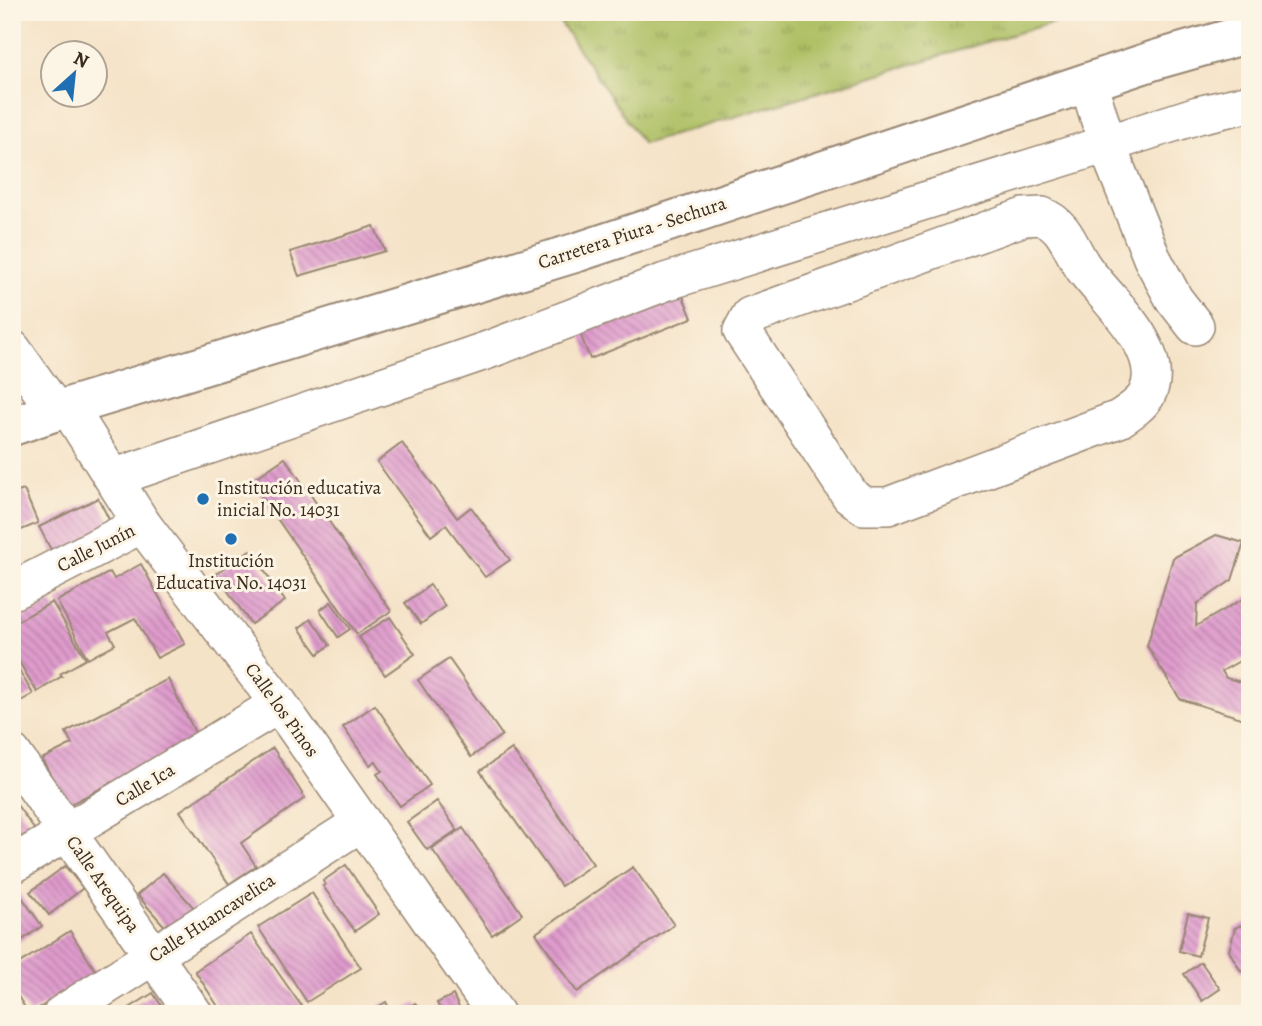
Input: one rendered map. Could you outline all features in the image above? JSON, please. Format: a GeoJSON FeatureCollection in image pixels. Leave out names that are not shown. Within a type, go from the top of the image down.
{"type":"FeatureCollection","features":[{"type":"Feature","properties":{"kind":"main road","name":"Carretera Piura - Sechura"},"geometry":{"type":"LineString","coordinates":[[12,426],[578,252],[1155,60],[1250,33]]}},
{"type":"Feature","properties":{"kind":"street"},"geometry":{"type":"LineString","coordinates":[[1088,82],[1107,144],[1152,258],[1174,299],[1192,322],[1146,348]]}},
{"type":"Feature","properties":{"kind":"street"},"geometry":{"type":"LineString","coordinates":[[113,478],[488,350],[666,282],[1198,116],[1250,103]]}},
{"type":"Feature","properties":{"kind":"street"},"geometry":{"type":"LineString","coordinates":[[1042,216],[1052,220],[1063,232],[1083,268],[1146,348],[1152,372],[1147,395],[1132,411],[1119,419],[888,506],[864,506],[850,495],[742,331],[750,316],[1024,217],[1042,216]]}},
{"type":"Feature","properties":{"kind":"street","name":"Calle los Pinos"},"geometry":{"type":"LineString","coordinates":[[12,349],[62,409],[113,478],[142,524],[279,704],[496,1014]]}},
{"type":"Feature","properties":{"kind":"street","name":"Calle Junín"},"geometry":{"type":"LineString","coordinates":[[12,591],[142,524]]}},
{"type":"Feature","properties":{"kind":"street","name":"Calle Ica"},"geometry":{"type":"LineString","coordinates":[[12,865],[279,704]]}},
{"type":"Feature","properties":{"kind":"street","name":"Calle Arequipa"},"geometry":{"type":"LineString","coordinates":[[12,754],[194,1014]]}},
{"type":"Feature","properties":{"kind":"street","name":"Calle Huancavelica"},"geometry":{"type":"LineString","coordinates":[[62,1014],[362,822]]}},
{"type":"Feature","properties":{"kind":"green space"},"geometry":{"type":"Polygon","coordinates":[[[553,12],[1088,12],[643,144],[553,12]]]}},
{"type":"Feature","properties":{"kind":"building"},"geometry":{"type":"Polygon","coordinates":[[[374,226],[385,251],[299,276],[290,252],[374,226]]]}},
{"type":"Feature","properties":{"kind":"building"},"geometry":{"type":"Polygon","coordinates":[[[679,287],[692,318],[590,359],[578,328],[679,287]]]}},
{"type":"Feature","properties":{"kind":"building"},"geometry":{"type":"Polygon","coordinates":[[[402,443],[457,518],[471,507],[510,560],[485,577],[446,525],[431,536],[377,462],[402,443]]]}},
{"type":"Feature","properties":{"kind":"building"},"geometry":{"type":"Polygon","coordinates":[[[285,458],[391,611],[357,634],[251,481],[285,458]]]}},
{"type":"Feature","properties":{"kind":"building"},"geometry":{"type":"Polygon","coordinates":[[[24,490],[38,523],[12,534],[12,494],[24,490]]]}},
{"type":"Feature","properties":{"kind":"building"},"geometry":{"type":"Polygon","coordinates":[[[98,498],[114,529],[56,559],[39,527],[98,498]]]}},
{"type":"Feature","properties":{"kind":"building"},"geometry":{"type":"Polygon","coordinates":[[[1216,535],[1244,543],[1232,580],[1197,604],[1196,626],[1250,595],[1250,655],[1222,671],[1226,678],[1244,683],[1250,679],[1250,721],[1180,699],[1147,646],[1173,558],[1216,535]]]}},
{"type":"Feature","properties":{"kind":"building"},"geometry":{"type":"Polygon","coordinates":[[[250,550],[285,601],[251,624],[216,574],[250,550]]]}},
{"type":"Feature","properties":{"kind":"building"},"geometry":{"type":"Polygon","coordinates":[[[141,564],[185,644],[157,658],[135,618],[108,632],[115,644],[88,659],[57,601],[110,572],[114,579],[141,564]]]}},
{"type":"Feature","properties":{"kind":"building"},"geometry":{"type":"Polygon","coordinates":[[[430,585],[445,606],[421,624],[405,603],[430,585]]]}},
{"type":"Feature","properties":{"kind":"building"},"geometry":{"type":"Polygon","coordinates":[[[52,602],[86,659],[37,692],[12,650],[12,624],[52,602]]]}},
{"type":"Feature","properties":{"kind":"building"},"geometry":{"type":"Polygon","coordinates":[[[331,602],[350,629],[338,637],[320,610],[331,602]]]}},
{"type":"Feature","properties":{"kind":"building"},"geometry":{"type":"Polygon","coordinates":[[[390,617],[415,654],[385,675],[359,637],[390,617]]]}},
{"type":"Feature","properties":{"kind":"building"},"geometry":{"type":"Polygon","coordinates":[[[311,619],[330,645],[318,654],[299,628],[311,619]]]}},
{"type":"Feature","properties":{"kind":"building"},"geometry":{"type":"Polygon","coordinates":[[[12,659],[33,694],[12,706],[12,659]]]}},
{"type":"Feature","properties":{"kind":"building"},"geometry":{"type":"Polygon","coordinates":[[[449,659],[502,735],[471,757],[418,680],[449,659]]]}},
{"type":"Feature","properties":{"kind":"building"},"geometry":{"type":"Polygon","coordinates":[[[168,679],[198,738],[67,806],[42,759],[72,744],[66,732],[168,679]]]}},
{"type":"Feature","properties":{"kind":"building"},"geometry":{"type":"Polygon","coordinates":[[[375,705],[430,785],[400,806],[377,774],[382,771],[375,761],[370,765],[343,727],[375,705]]]}},
{"type":"Feature","properties":{"kind":"building"},"geometry":{"type":"Polygon","coordinates":[[[273,748],[305,798],[241,843],[256,866],[229,884],[180,811],[273,748]]]}},
{"type":"Feature","properties":{"kind":"building"},"geometry":{"type":"Polygon","coordinates":[[[512,749],[593,864],[561,886],[480,771],[512,749]]]}},
{"type":"Feature","properties":{"kind":"building"},"geometry":{"type":"Polygon","coordinates":[[[12,798],[39,836],[12,854],[12,798]]]}},
{"type":"Feature","properties":{"kind":"building"},"geometry":{"type":"Polygon","coordinates":[[[437,801],[457,830],[427,850],[407,822],[437,801]]]}},
{"type":"Feature","properties":{"kind":"building"},"geometry":{"type":"Polygon","coordinates":[[[463,828],[522,914],[492,935],[432,849],[463,828]]]}},
{"type":"Feature","properties":{"kind":"building"},"geometry":{"type":"Polygon","coordinates":[[[346,865],[379,914],[355,931],[323,886],[323,881],[346,865]]]}},
{"type":"Feature","properties":{"kind":"building"},"geometry":{"type":"Polygon","coordinates":[[[65,866],[83,888],[49,915],[30,892],[65,866]]]}},
{"type":"Feature","properties":{"kind":"building"},"geometry":{"type":"Polygon","coordinates":[[[633,867],[674,925],[577,992],[536,933],[633,867]]]}},
{"type":"Feature","properties":{"kind":"building"},"geometry":{"type":"Polygon","coordinates":[[[163,873],[194,908],[169,931],[137,895],[163,873]]]}},
{"type":"Feature","properties":{"kind":"building"},"geometry":{"type":"Polygon","coordinates":[[[19,893],[42,926],[12,947],[12,897],[19,893]]]}},
{"type":"Feature","properties":{"kind":"building"},"geometry":{"type":"Polygon","coordinates":[[[312,893],[361,968],[307,1002],[258,927],[312,893]]]}},
{"type":"Feature","properties":{"kind":"building"},"geometry":{"type":"Polygon","coordinates":[[[1188,913],[1208,918],[1198,956],[1179,951],[1188,913]]]}},
{"type":"Feature","properties":{"kind":"building"},"geometry":{"type":"Polygon","coordinates":[[[1250,921],[1250,973],[1241,971],[1229,951],[1235,928],[1250,921]]]}},
{"type":"Feature","properties":{"kind":"building"},"geometry":{"type":"Polygon","coordinates":[[[70,931],[97,973],[29,1014],[12,987],[12,968],[70,931]]]}},
{"type":"Feature","properties":{"kind":"building"},"geometry":{"type":"Polygon","coordinates":[[[251,934],[307,1014],[223,1014],[195,971],[251,934]]]}},
{"type":"Feature","properties":{"kind":"building"},"geometry":{"type":"Polygon","coordinates":[[[1201,962],[1220,989],[1202,1001],[1184,974],[1201,962]]]}},
{"type":"Feature","properties":{"kind":"building"},"geometry":{"type":"Polygon","coordinates":[[[153,993],[167,1014],[120,1014],[153,993]]]}},
{"type":"Feature","properties":{"kind":"building"},"geometry":{"type":"Polygon","coordinates":[[[453,995],[462,1014],[442,1014],[437,1003],[453,995]]]}},
{"type":"Feature","properties":{"kind":"building"},"geometry":{"type":"Polygon","coordinates":[[[386,1002],[392,1014],[367,1014],[386,1002]]]}},
{"type":"Feature","properties":{"kind":"building"},"geometry":{"type":"Polygon","coordinates":[[[415,1003],[422,1014],[400,1014],[415,1003]]]}},
{"type":"Feature","properties":{"kind":"place","name":"Institución educativa inicial No. 14031"},"geometry":{"type":"Point","coordinates":[203,499]}},
{"type":"Feature","properties":{"kind":"place","name":"Institución Educativa No. 14031"},"geometry":{"type":"Point","coordinates":[231,539]}}]}
